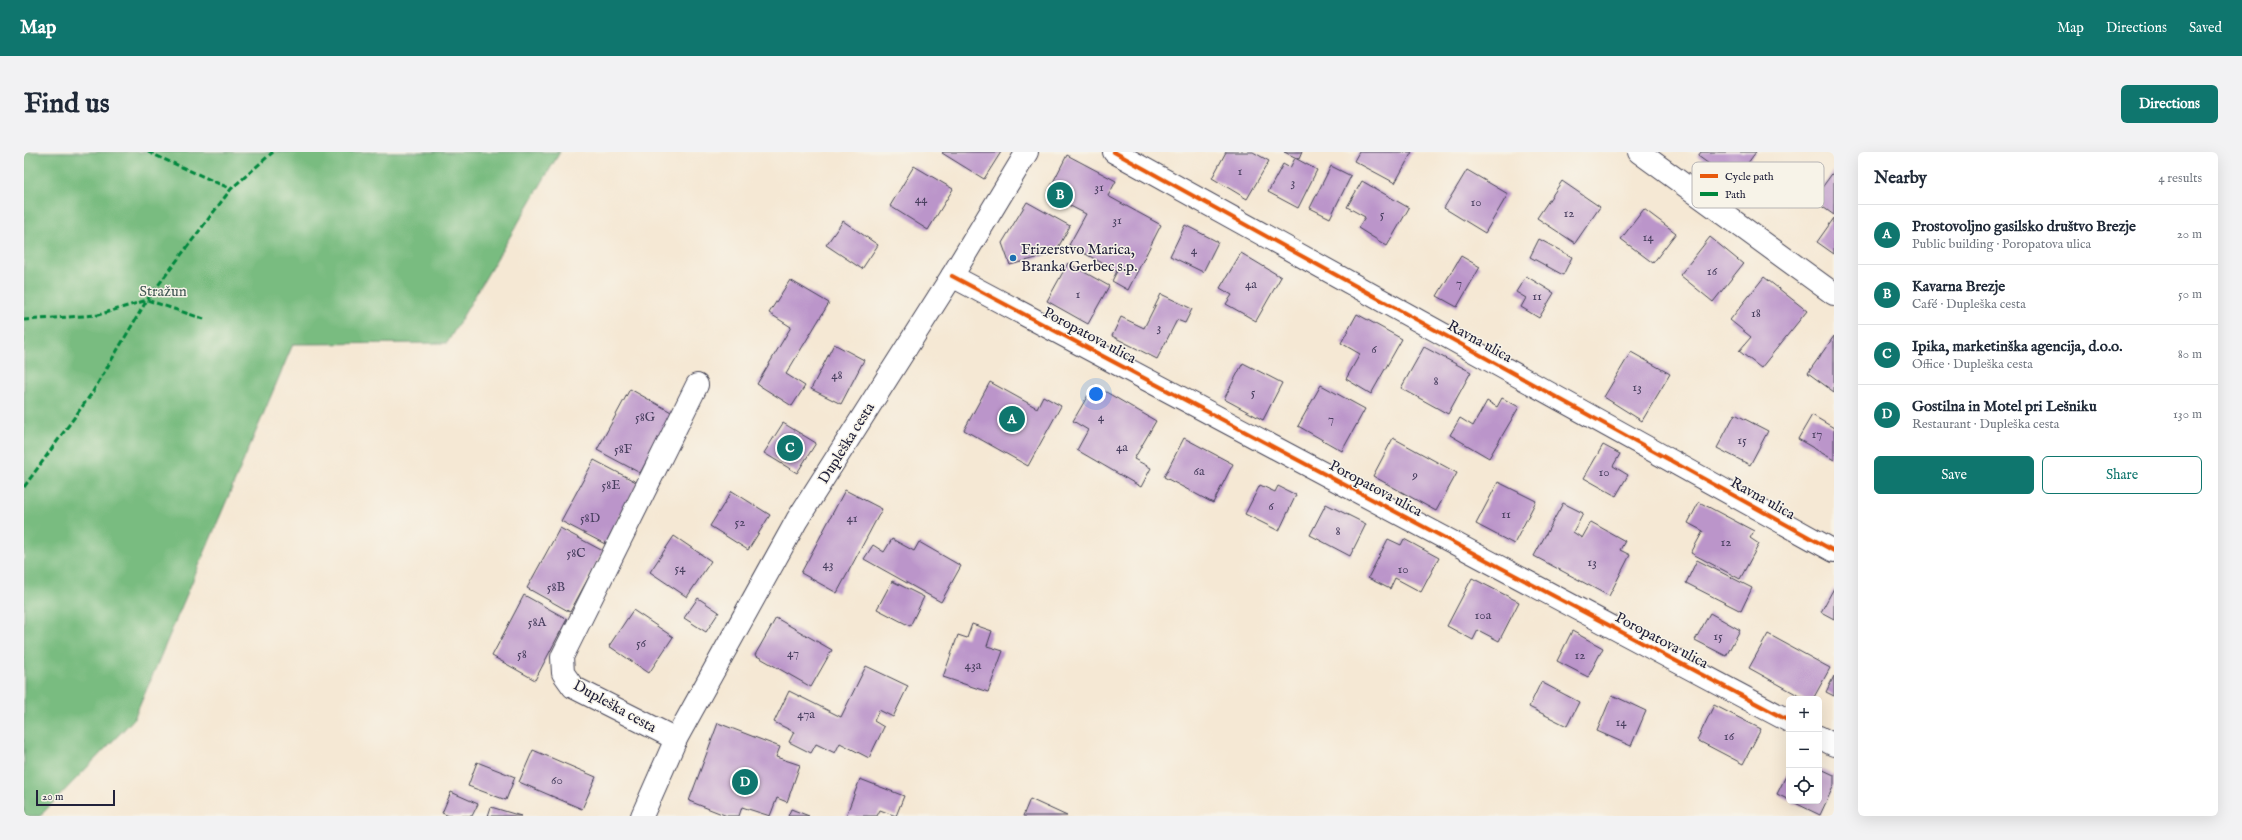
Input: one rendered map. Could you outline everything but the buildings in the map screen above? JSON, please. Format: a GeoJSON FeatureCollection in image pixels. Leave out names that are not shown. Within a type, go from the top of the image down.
{"type":"FeatureCollection","features":[{"type":"Feature","properties":{"kind":"street","name":"Dupleška cesta"},"geometry":{"type":"LineString","coordinates":[[642,816],[676,739],[797,520],[952,276],[1027,152]]}},
{"type":"Feature","properties":{"kind":"street","name":"Ravna ulica"},"geometry":{"type":"LineString","coordinates":[[1114,152],[1834,551]]}},
{"type":"Feature","properties":{"kind":"street"},"geometry":{"type":"LineString","coordinates":[[1639,152],[1692,191]]}},
{"type":"Feature","properties":{"kind":"street"},"geometry":{"type":"LineString","coordinates":[[1716,208],[1834,294]]}},
{"type":"Feature","properties":{"kind":"street","name":"Poropatova ulica"},"geometry":{"type":"LineString","coordinates":[[952,276],[1786,719]]}},
{"type":"Feature","properties":{"kind":"street","name":"Dupleška cesta"},"geometry":{"type":"LineString","coordinates":[[676,739],[573,687],[563,673],[562,657],[697,385]]}},
{"type":"Feature","properties":{"kind":"street"},"geometry":{"type":"LineString","coordinates":[[1822,738],[1834,744]]}},
{"type":"Feature","properties":{"kind":"green space","name":"Stražun"},"geometry":{"type":"Polygon","coordinates":[[[24,152],[560,152],[447,343],[293,344],[134,719],[40,816],[24,816],[24,152]]]}},
{"type":"Feature","properties":{"kind":"marked path"},"geometry":{"type":"LineString","coordinates":[[148,152],[231,189]]}},
{"type":"Feature","properties":{"kind":"marked path"},"geometry":{"type":"LineString","coordinates":[[24,487],[92,393],[147,300],[231,189],[273,152]]}},
{"type":"Feature","properties":{"kind":"marked path"},"geometry":{"type":"LineString","coordinates":[[24,320],[98,315],[147,300],[204,319]]}},
{"type":"Feature","properties":{"kind":"cycle path"},"geometry":{"type":"LineString","coordinates":[[1114,152],[1834,551]]}},
{"type":"Feature","properties":{"kind":"cycle path"},"geometry":{"type":"LineString","coordinates":[[952,276],[1786,719]]}},
{"type":"Feature","properties":{"kind":"place","name":"Kavarna Brezje"},"geometry":{"type":"Point","coordinates":[1060,195]}},
{"type":"Feature","properties":{"kind":"place","name":"Frizerstvo Marica, Branka Gerbec s.p."},"geometry":{"type":"Point","coordinates":[1013,258]}},
{"type":"Feature","properties":{"kind":"place","name":"Prostovoljno gasilsko društvo Brezje"},"geometry":{"type":"Point","coordinates":[1012,419]}},
{"type":"Feature","properties":{"kind":"place","name":"Ipika, marketinška agencija, d.o.o."},"geometry":{"type":"Point","coordinates":[790,448]}},
{"type":"Feature","properties":{"kind":"place","name":"Gostilna in Motel pri Lešniku"},"geometry":{"type":"Point","coordinates":[745,782]}}]}
